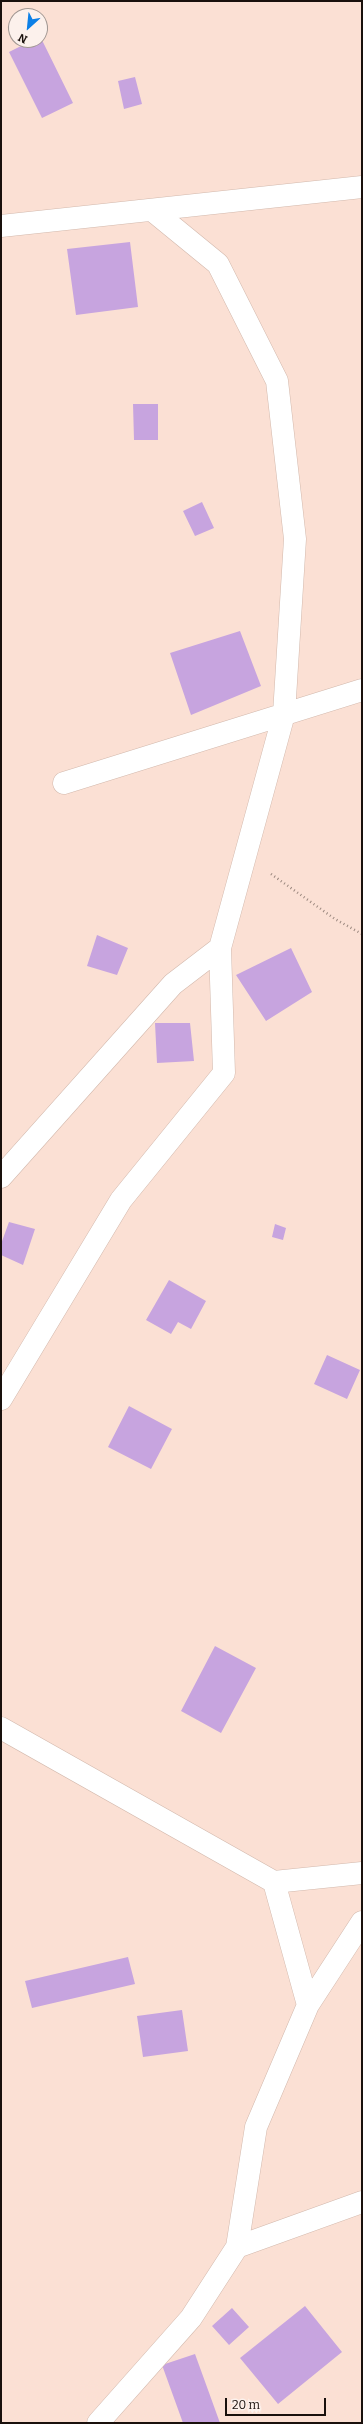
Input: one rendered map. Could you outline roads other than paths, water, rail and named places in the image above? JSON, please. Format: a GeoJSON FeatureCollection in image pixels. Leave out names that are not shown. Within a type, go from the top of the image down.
{"type":"FeatureCollection","features":[{"type":"Feature","properties":{"kind":"street"},"geometry":{"type":"LineString","coordinates":[[1,226],[362,187]]}},
{"type":"Feature","properties":{"kind":"street"},"geometry":{"type":"LineString","coordinates":[[1,1399],[121,1200],[224,1073],[220,948],[284,714],[295,539],[277,381],[218,264],[152,210]]}},
{"type":"Feature","properties":{"kind":"street"},"geometry":{"type":"LineString","coordinates":[[64,783],[362,690]]}},
{"type":"Feature","properties":{"kind":"street"},"geometry":{"type":"LineString","coordinates":[[1,1177],[173,984],[220,948]]}},
{"type":"Feature","properties":{"kind":"street"},"geometry":{"type":"LineString","coordinates":[[1,1728],[274,1882],[362,1874]]}},
{"type":"Feature","properties":{"kind":"street"},"geometry":{"type":"LineString","coordinates":[[274,1882],[308,2005]]}},
{"type":"Feature","properties":{"kind":"street"},"geometry":{"type":"LineString","coordinates":[[107,2419],[191,2318],[237,2247],[256,2127],[308,2005],[362,1922]]}},
{"type":"Feature","properties":{"kind":"street"},"geometry":{"type":"LineString","coordinates":[[237,2247],[362,2202]]}}]}
